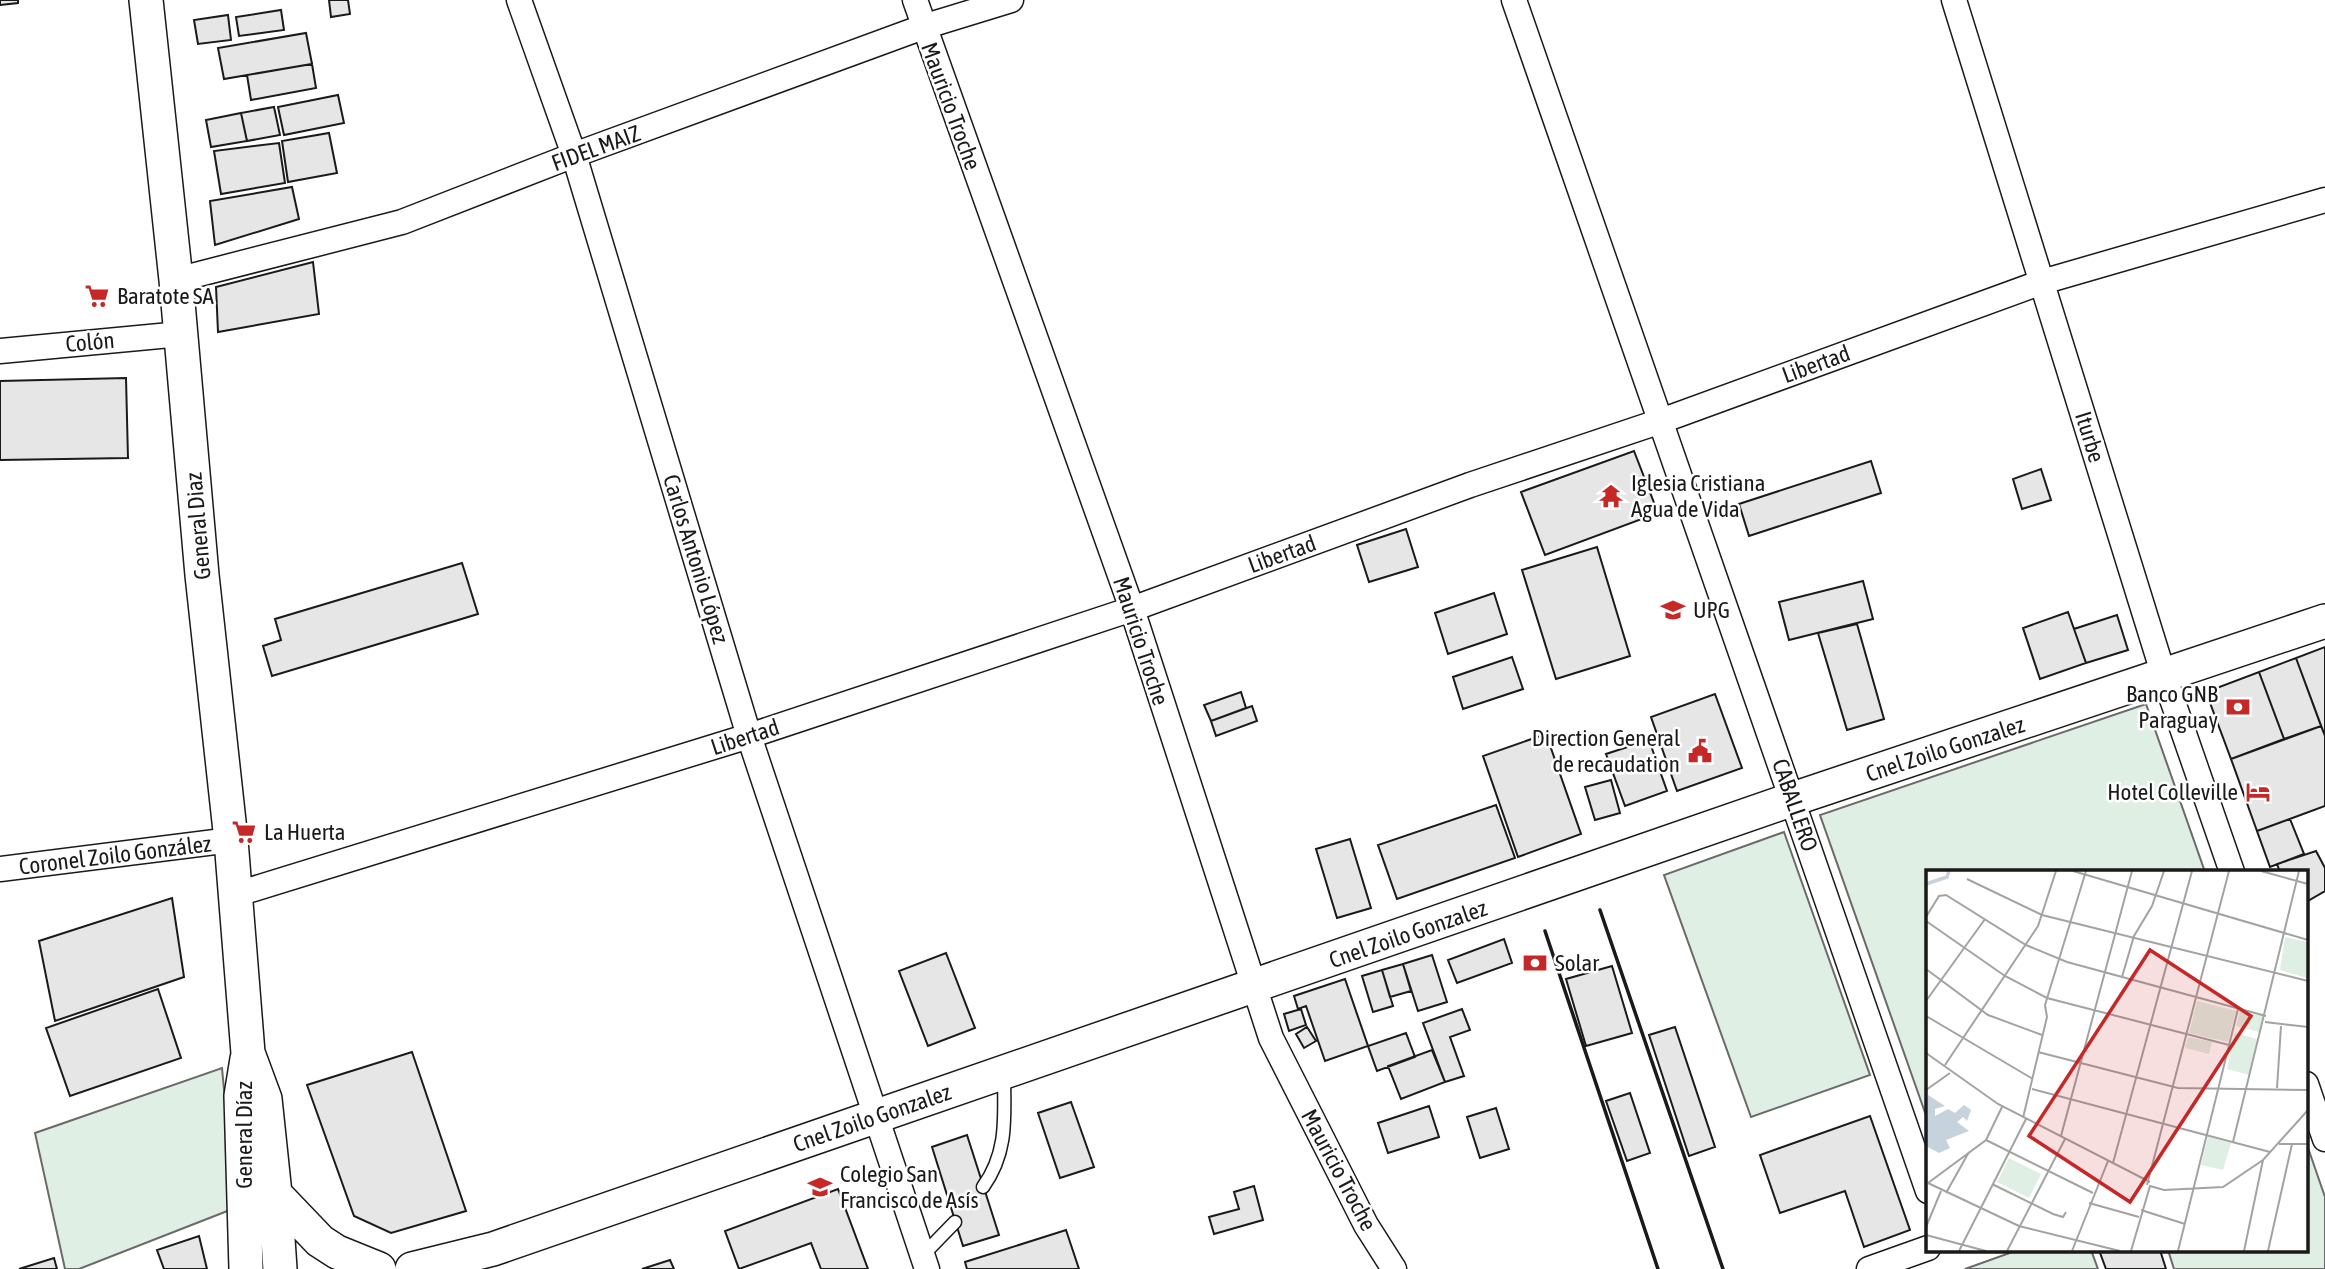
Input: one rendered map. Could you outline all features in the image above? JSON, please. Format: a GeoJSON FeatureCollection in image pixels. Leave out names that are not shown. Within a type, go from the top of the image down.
{"type":"FeatureCollection","features":[{"type":"Feature","properties":{"kind":"main road","name":"General Diaz"},"geometry":{"type":"LineString","coordinates":[[146,0],[176,280],[202,575],[231,840],[248,1053]]}},
{"type":"Feature","properties":{"kind":"main road","name":"Cnel Zoilo Gonzalez"},"geometry":{"type":"LineString","coordinates":[[412,1269],[493,1249],[1254,988],[1793,799],[2325,621]]}},
{"type":"Feature","properties":{"kind":"main road","name":"General Díaz"},"geometry":{"type":"LineString","coordinates":[[248,1053],[265,1099],[280,1269]]}},
{"type":"Feature","properties":{"kind":"main road","name":"General Díaz"},"geometry":{"type":"LineString","coordinates":[[246,1269],[241,1096],[248,1053]]}},
{"type":"Feature","properties":{"kind":"main road"},"geometry":{"type":"LineString","coordinates":[[275,1194],[320,1241],[337,1252],[379,1269]]}},
{"type":"Feature","properties":{"kind":"main road","name":"Cnel Zoilo Gonzalez"},"geometry":{"type":"LineString","coordinates":[[463,1269],[493,1249]]}},
{"type":"Feature","properties":{"kind":"street","name":"Carlos Antonio López"},"geometry":{"type":"LineString","coordinates":[[519,0],[574,155],[749,736],[924,1263]]}},
{"type":"Feature","properties":{"kind":"street","name":"Mauricio Troche"},"geometry":{"type":"LineString","coordinates":[[915,0],[1132,608],[1271,1038],[1366,1225],[1394,1269]]}},
{"type":"Feature","properties":{"kind":"street","name":"FIDEL MAIZ"},"geometry":{"type":"LineString","coordinates":[[176,280],[402,222],[574,155],[923,27],[1011,0]]}},
{"type":"Feature","properties":{"kind":"street","name":"CABALLERO"},"geometry":{"type":"LineString","coordinates":[[1514,0],[1926,1185]]}},
{"type":"Feature","properties":{"kind":"street","name":"Iturbe"},"geometry":{"type":"LineString","coordinates":[[1954,0],[2164,676],[2231,870]]}},
{"type":"Feature","properties":{"kind":"street","name":"Libertad"},"geometry":{"type":"LineString","coordinates":[[234,895],[749,736],[1132,608],[1470,485],[1661,421],[2042,282],[2325,201]]}},
{"type":"Feature","properties":{"kind":"street","name":"Colón"},"geometry":{"type":"LineString","coordinates":[[0,351],[181,334]]}},
{"type":"Feature","properties":{"kind":"street","name":"Coronel Zoilo González"},"geometry":{"type":"LineString","coordinates":[[0,869],[231,840]]}},
{"type":"Feature","properties":{"kind":"street"},"geometry":{"type":"LineString","coordinates":[[2310,1112],[2325,1139]]}},
{"type":"Feature","properties":{"kind":"street"},"geometry":{"type":"LineString","coordinates":[[1869,1269],[1926,1249]]}},
{"type":"Feature","properties":{"kind":"lane"},"geometry":{"type":"LineString","coordinates":[[984,1187],[994,1172],[1004,1142],[1004,1072]]}},
{"type":"Feature","properties":{"kind":"lane"},"geometry":{"type":"LineString","coordinates":[[924,1263],[956,1223]]}},
{"type":"Feature","properties":{"kind":"green space"},"geometry":{"type":"Polygon","coordinates":[[[2146,704],[2204,870],[1926,870],[1926,1115],[1820,815],[2146,704]]]}},
{"type":"Feature","properties":{"kind":"green space"},"geometry":{"type":"Polygon","coordinates":[[[1784,832],[1870,1075],[1751,1117],[1664,875],[1784,832]]]}},
{"type":"Feature","properties":{"kind":"green space"},"geometry":{"type":"Polygon","coordinates":[[[222,1068],[235,1208],[79,1269],[65,1269],[35,1133],[222,1068]]]}},
{"type":"Feature","properties":{"kind":"green space"},"geometry":{"type":"Polygon","coordinates":[[[2308,1148],[2325,1197],[2325,1269],[2174,1269],[2169,1252],[2308,1252],[2308,1148]]]}},
{"type":"Feature","properties":{"kind":"green space"},"geometry":{"type":"Polygon","coordinates":[[[2012,1252],[2092,1252],[2098,1269],[1965,1269],[2012,1252]]]}},
{"type":"Feature","properties":{"kind":"building"},"geometry":{"type":"Polygon","coordinates":[[[0,0],[18,0],[18,3],[0,5],[0,0]]]}},
{"type":"Feature","properties":{"kind":"building"},"geometry":{"type":"Polygon","coordinates":[[[329,0],[348,0],[350,14],[331,17],[329,0]]]}},
{"type":"Feature","properties":{"kind":"building"},"geometry":{"type":"Polygon","coordinates":[[[281,10],[284,30],[239,36],[236,17],[281,10]]]}},
{"type":"Feature","properties":{"kind":"building"},"geometry":{"type":"Polygon","coordinates":[[[228,15],[231,40],[198,44],[194,20],[228,15]]]}},
{"type":"Feature","properties":{"kind":"building"},"geometry":{"type":"Polygon","coordinates":[[[306,33],[312,64],[224,79],[218,48],[306,33]]]}},
{"type":"Feature","properties":{"kind":"building"},"geometry":{"type":"Polygon","coordinates":[[[312,64],[316,88],[251,100],[247,75],[312,64]]]}},
{"type":"Feature","properties":{"kind":"building"},"geometry":{"type":"Polygon","coordinates":[[[338,95],[344,123],[284,135],[278,107],[338,95]]]}},
{"type":"Feature","properties":{"kind":"building"},"geometry":{"type":"Polygon","coordinates":[[[274,107],[280,135],[247,141],[241,113],[274,107]]]}},
{"type":"Feature","properties":{"kind":"building"},"geometry":{"type":"Polygon","coordinates":[[[241,113],[247,141],[211,147],[206,120],[241,113]]]}},
{"type":"Feature","properties":{"kind":"building"},"geometry":{"type":"Polygon","coordinates":[[[329,133],[337,173],[288,182],[282,141],[329,133]]]}},
{"type":"Feature","properties":{"kind":"building"},"geometry":{"type":"Polygon","coordinates":[[[279,143],[285,183],[221,194],[214,151],[279,143]]]}},
{"type":"Feature","properties":{"kind":"building"},"geometry":{"type":"Polygon","coordinates":[[[292,187],[299,219],[215,245],[210,201],[292,187]]]}},
{"type":"Feature","properties":{"kind":"building"},"geometry":{"type":"Polygon","coordinates":[[[313,262],[319,314],[218,332],[216,287],[313,262]]]}},
{"type":"Feature","properties":{"kind":"building"},"geometry":{"type":"Polygon","coordinates":[[[126,378],[128,458],[0,460],[0,381],[126,378]]]}},
{"type":"Feature","properties":{"kind":"building"},"geometry":{"type":"Polygon","coordinates":[[[1634,451],[1658,513],[1545,555],[1521,492],[1634,451]]]}},
{"type":"Feature","properties":{"kind":"building"},"geometry":{"type":"Polygon","coordinates":[[[1871,461],[1881,493],[1749,536],[1739,504],[1871,461]]]}},
{"type":"Feature","properties":{"kind":"building"},"geometry":{"type":"Polygon","coordinates":[[[2041,469],[2051,500],[2022,509],[2013,479],[2041,469]]]}},
{"type":"Feature","properties":{"kind":"building"},"geometry":{"type":"Polygon","coordinates":[[[1406,529],[1418,567],[1369,582],[1357,545],[1406,529]]]}},
{"type":"Feature","properties":{"kind":"building"},"geometry":{"type":"Polygon","coordinates":[[[1597,547],[1630,656],[1556,679],[1522,570],[1597,547]]]}},
{"type":"Feature","properties":{"kind":"building"},"geometry":{"type":"Polygon","coordinates":[[[462,563],[478,614],[272,676],[263,646],[281,640],[275,619],[462,563]]]}},
{"type":"Feature","properties":{"kind":"building"},"geometry":{"type":"Polygon","coordinates":[[[1863,581],[1873,619],[1789,640],[1779,602],[1863,581]]]}},
{"type":"Feature","properties":{"kind":"building"},"geometry":{"type":"Polygon","coordinates":[[[1494,593],[1507,634],[1448,654],[1435,613],[1494,593]]]}},
{"type":"Feature","properties":{"kind":"building"},"geometry":{"type":"Polygon","coordinates":[[[2068,612],[2086,663],[2040,679],[2023,628],[2068,612]]]}},
{"type":"Feature","properties":{"kind":"building"},"geometry":{"type":"Polygon","coordinates":[[[2117,615],[2128,650],[2086,663],[2074,629],[2117,615]]]}},
{"type":"Feature","properties":{"kind":"building"},"geometry":{"type":"Polygon","coordinates":[[[1857,624],[1884,719],[1847,730],[1818,633],[1857,624]]]}},
{"type":"Feature","properties":{"kind":"building"},"geometry":{"type":"Polygon","coordinates":[[[2325,647],[2325,736],[2296,658],[2325,647]]]}},
{"type":"Feature","properties":{"kind":"building"},"geometry":{"type":"Polygon","coordinates":[[[1512,657],[1523,689],[1463,709],[1453,677],[1512,657]]]}},
{"type":"Feature","properties":{"kind":"building"},"geometry":{"type":"Polygon","coordinates":[[[2296,658],[2321,726],[2284,739],[2259,672],[2296,658]]]}},
{"type":"Feature","properties":{"kind":"building"},"geometry":{"type":"Polygon","coordinates":[[[2259,672],[2284,739],[2231,759],[2206,692],[2259,672]]]}},
{"type":"Feature","properties":{"kind":"building"},"geometry":{"type":"Polygon","coordinates":[[[1241,692],[1246,708],[1211,721],[1204,705],[1241,692]]]}},
{"type":"Feature","properties":{"kind":"building"},"geometry":{"type":"Polygon","coordinates":[[[1715,694],[1742,768],[1677,791],[1651,717],[1715,694]]]}},
{"type":"Feature","properties":{"kind":"building"},"geometry":{"type":"Polygon","coordinates":[[[1252,706],[1257,721],[1216,736],[1211,721],[1252,706]]]}},
{"type":"Feature","properties":{"kind":"building"},"geometry":{"type":"Polygon","coordinates":[[[2321,726],[2325,736],[2325,806],[2257,831],[2231,759],[2321,726]]]}},
{"type":"Feature","properties":{"kind":"building"},"geometry":{"type":"Polygon","coordinates":[[[1546,734],[1581,834],[1518,857],[1483,756],[1546,734]]]}},
{"type":"Feature","properties":{"kind":"building"},"geometry":{"type":"Polygon","coordinates":[[[1649,740],[1667,791],[1625,806],[1606,754],[1649,740]]]}},
{"type":"Feature","properties":{"kind":"building"},"geometry":{"type":"Polygon","coordinates":[[[1611,780],[1620,813],[1595,820],[1585,787],[1611,780]]]}},
{"type":"Feature","properties":{"kind":"building"},"geometry":{"type":"Polygon","coordinates":[[[1496,805],[1515,858],[1397,899],[1378,845],[1496,805]]]}},
{"type":"Feature","properties":{"kind":"building"},"geometry":{"type":"Polygon","coordinates":[[[2290,819],[2304,854],[2270,867],[2257,831],[2290,819]]]}},
{"type":"Feature","properties":{"kind":"building"},"geometry":{"type":"Polygon","coordinates":[[[1350,839],[1371,908],[1337,918],[1316,849],[1350,839]]]}},
{"type":"Feature","properties":{"kind":"building"},"geometry":{"type":"Polygon","coordinates":[[[2316,851],[2325,868],[2325,891],[2308,901],[2308,870],[2279,870],[2277,864],[2316,851]]]}},
{"type":"Feature","properties":{"kind":"building"},"geometry":{"type":"Polygon","coordinates":[[[172,898],[184,977],[55,1021],[39,941],[172,898]]]}},
{"type":"Feature","properties":{"kind":"building"},"geometry":{"type":"Polygon","coordinates":[[[1504,939],[1512,963],[1457,983],[1448,960],[1504,939]]]}},
{"type":"Feature","properties":{"kind":"building"},"geometry":{"type":"Polygon","coordinates":[[[946,953],[975,1028],[928,1046],[899,971],[946,953]]]}},
{"type":"Feature","properties":{"kind":"building"},"geometry":{"type":"Polygon","coordinates":[[[1432,955],[1447,1002],[1418,1011],[1403,964],[1432,955]]]}},
{"type":"Feature","properties":{"kind":"building"},"geometry":{"type":"Polygon","coordinates":[[[1403,964],[1411,991],[1390,997],[1382,970],[1403,964]]]}},
{"type":"Feature","properties":{"kind":"building"},"geometry":{"type":"Polygon","coordinates":[[[1612,966],[1632,1033],[1586,1046],[1566,979],[1612,966]]]}},
{"type":"Feature","properties":{"kind":"building"},"geometry":{"type":"Polygon","coordinates":[[[1382,970],[1393,1006],[1373,1012],[1362,976],[1382,970]]]}},
{"type":"Feature","properties":{"kind":"building"},"geometry":{"type":"Polygon","coordinates":[[[1345,979],[1368,1046],[1325,1061],[1306,1006],[1298,1009],[1294,996],[1345,979]]]}},
{"type":"Feature","properties":{"kind":"building"},"geometry":{"type":"Polygon","coordinates":[[[158,989],[181,1058],[70,1096],[46,1028],[158,989]]]}},
{"type":"Feature","properties":{"kind":"building"},"geometry":{"type":"Polygon","coordinates":[[[1301,1009],[1306,1025],[1289,1031],[1284,1014],[1301,1009]]]}},
{"type":"Feature","properties":{"kind":"building"},"geometry":{"type":"Polygon","coordinates":[[[1462,1009],[1470,1030],[1450,1037],[1464,1076],[1445,1082],[1423,1023],[1462,1009]]]}},
{"type":"Feature","properties":{"kind":"building"},"geometry":{"type":"Polygon","coordinates":[[[1307,1027],[1316,1041],[1304,1048],[1296,1034],[1307,1027]]]}},
{"type":"Feature","properties":{"kind":"building"},"geometry":{"type":"Polygon","coordinates":[[[1675,1027],[1715,1147],[1689,1156],[1649,1035],[1675,1027]]]}},
{"type":"Feature","properties":{"kind":"building"},"geometry":{"type":"Polygon","coordinates":[[[1406,1033],[1415,1057],[1377,1071],[1368,1046],[1406,1033]]]}},
{"type":"Feature","properties":{"kind":"building"},"geometry":{"type":"Polygon","coordinates":[[[1432,1050],[1445,1082],[1401,1099],[1388,1066],[1432,1050]]]}},
{"type":"Feature","properties":{"kind":"building"},"geometry":{"type":"Polygon","coordinates":[[[412,1052],[466,1211],[391,1233],[354,1216],[307,1085],[412,1052]]]}},
{"type":"Feature","properties":{"kind":"building"},"geometry":{"type":"Polygon","coordinates":[[[1630,1093],[1650,1153],[1627,1161],[1606,1101],[1630,1093]]]}},
{"type":"Feature","properties":{"kind":"building"},"geometry":{"type":"Polygon","coordinates":[[[1071,1102],[1094,1167],[1060,1178],[1038,1113],[1071,1102]]]}},
{"type":"Feature","properties":{"kind":"building"},"geometry":{"type":"Polygon","coordinates":[[[1429,1106],[1439,1137],[1388,1153],[1378,1123],[1429,1106]]]}},
{"type":"Feature","properties":{"kind":"building"},"geometry":{"type":"Polygon","coordinates":[[[1496,1108],[1509,1149],[1480,1158],[1467,1117],[1496,1108]]]}},
{"type":"Feature","properties":{"kind":"building"},"geometry":{"type":"Polygon","coordinates":[[[1870,1116],[1910,1230],[1864,1247],[1845,1191],[1780,1213],[1760,1155],[1870,1116]]]}},
{"type":"Feature","properties":{"kind":"building"},"geometry":{"type":"Polygon","coordinates":[[[967,1135],[999,1235],[963,1246],[932,1147],[967,1135]]]}},
{"type":"Feature","properties":{"kind":"building"},"geometry":{"type":"Polygon","coordinates":[[[1254,1186],[1263,1220],[1214,1234],[1209,1217],[1239,1209],[1234,1192],[1254,1186]]]}},
{"type":"Feature","properties":{"kind":"building"},"geometry":{"type":"Polygon","coordinates":[[[838,1189],[868,1269],[821,1269],[811,1243],[739,1269],[725,1231],[838,1189]]]}},
{"type":"Feature","properties":{"kind":"building"},"geometry":{"type":"Polygon","coordinates":[[[1066,1230],[1079,1269],[967,1269],[965,1262],[1066,1230]]]}},
{"type":"Feature","properties":{"kind":"building"},"geometry":{"type":"Polygon","coordinates":[[[199,1236],[207,1269],[164,1269],[157,1250],[199,1236]]]}},
{"type":"Feature","properties":{"kind":"building"},"geometry":{"type":"Polygon","coordinates":[[[2100,1252],[2161,1252],[2166,1269],[2106,1269],[2100,1252]]]}},
{"type":"Feature","properties":{"kind":"building"},"geometry":{"type":"Polygon","coordinates":[[[54,1258],[57,1269],[19,1269],[54,1258]]]}},
{"type":"Feature","properties":{"kind":"building"},"geometry":{"type":"Polygon","coordinates":[[[670,1260],[674,1269],[642,1269],[670,1260]]]}},
{"type":"Feature","properties":{"kind":"wall"},"geometry":{"type":"LineString","coordinates":[[1600,910],[1723,1269]]}},
{"type":"Feature","properties":{"kind":"wall"},"geometry":{"type":"LineString","coordinates":[[1545,931],[1658,1269]]}},
{"type":"Feature","properties":{"kind":"place","name":"Baratote SA"},"geometry":{"type":"Point","coordinates":[97,296]}},
{"type":"Feature","properties":{"kind":"place","name":"Iglesia Cristiana Agua de Vida"},"geometry":{"type":"Point","coordinates":[1611,496]}},
{"type":"Feature","properties":{"kind":"place","name":"UPG"},"geometry":{"type":"Point","coordinates":[1673,610]}},
{"type":"Feature","properties":{"kind":"place","name":"Banco GNB Paraguay"},"geometry":{"type":"Point","coordinates":[2238,707]}},
{"type":"Feature","properties":{"kind":"place","name":"Direction General de recaudation"},"geometry":{"type":"Point","coordinates":[1700,751]}},
{"type":"Feature","properties":{"kind":"place","name":"Hotel Colleville"},"geometry":{"type":"Point","coordinates":[2258,792]}},
{"type":"Feature","properties":{"kind":"place","name":"La Huerta"},"geometry":{"type":"Point","coordinates":[244,832]}},
{"type":"Feature","properties":{"kind":"place","name":"Solar"},"geometry":{"type":"Point","coordinates":[1535,963]}},
{"type":"Feature","properties":{"kind":"place","name":"Colegio San Francisco de Asís"},"geometry":{"type":"Point","coordinates":[820,1187]}}]}
